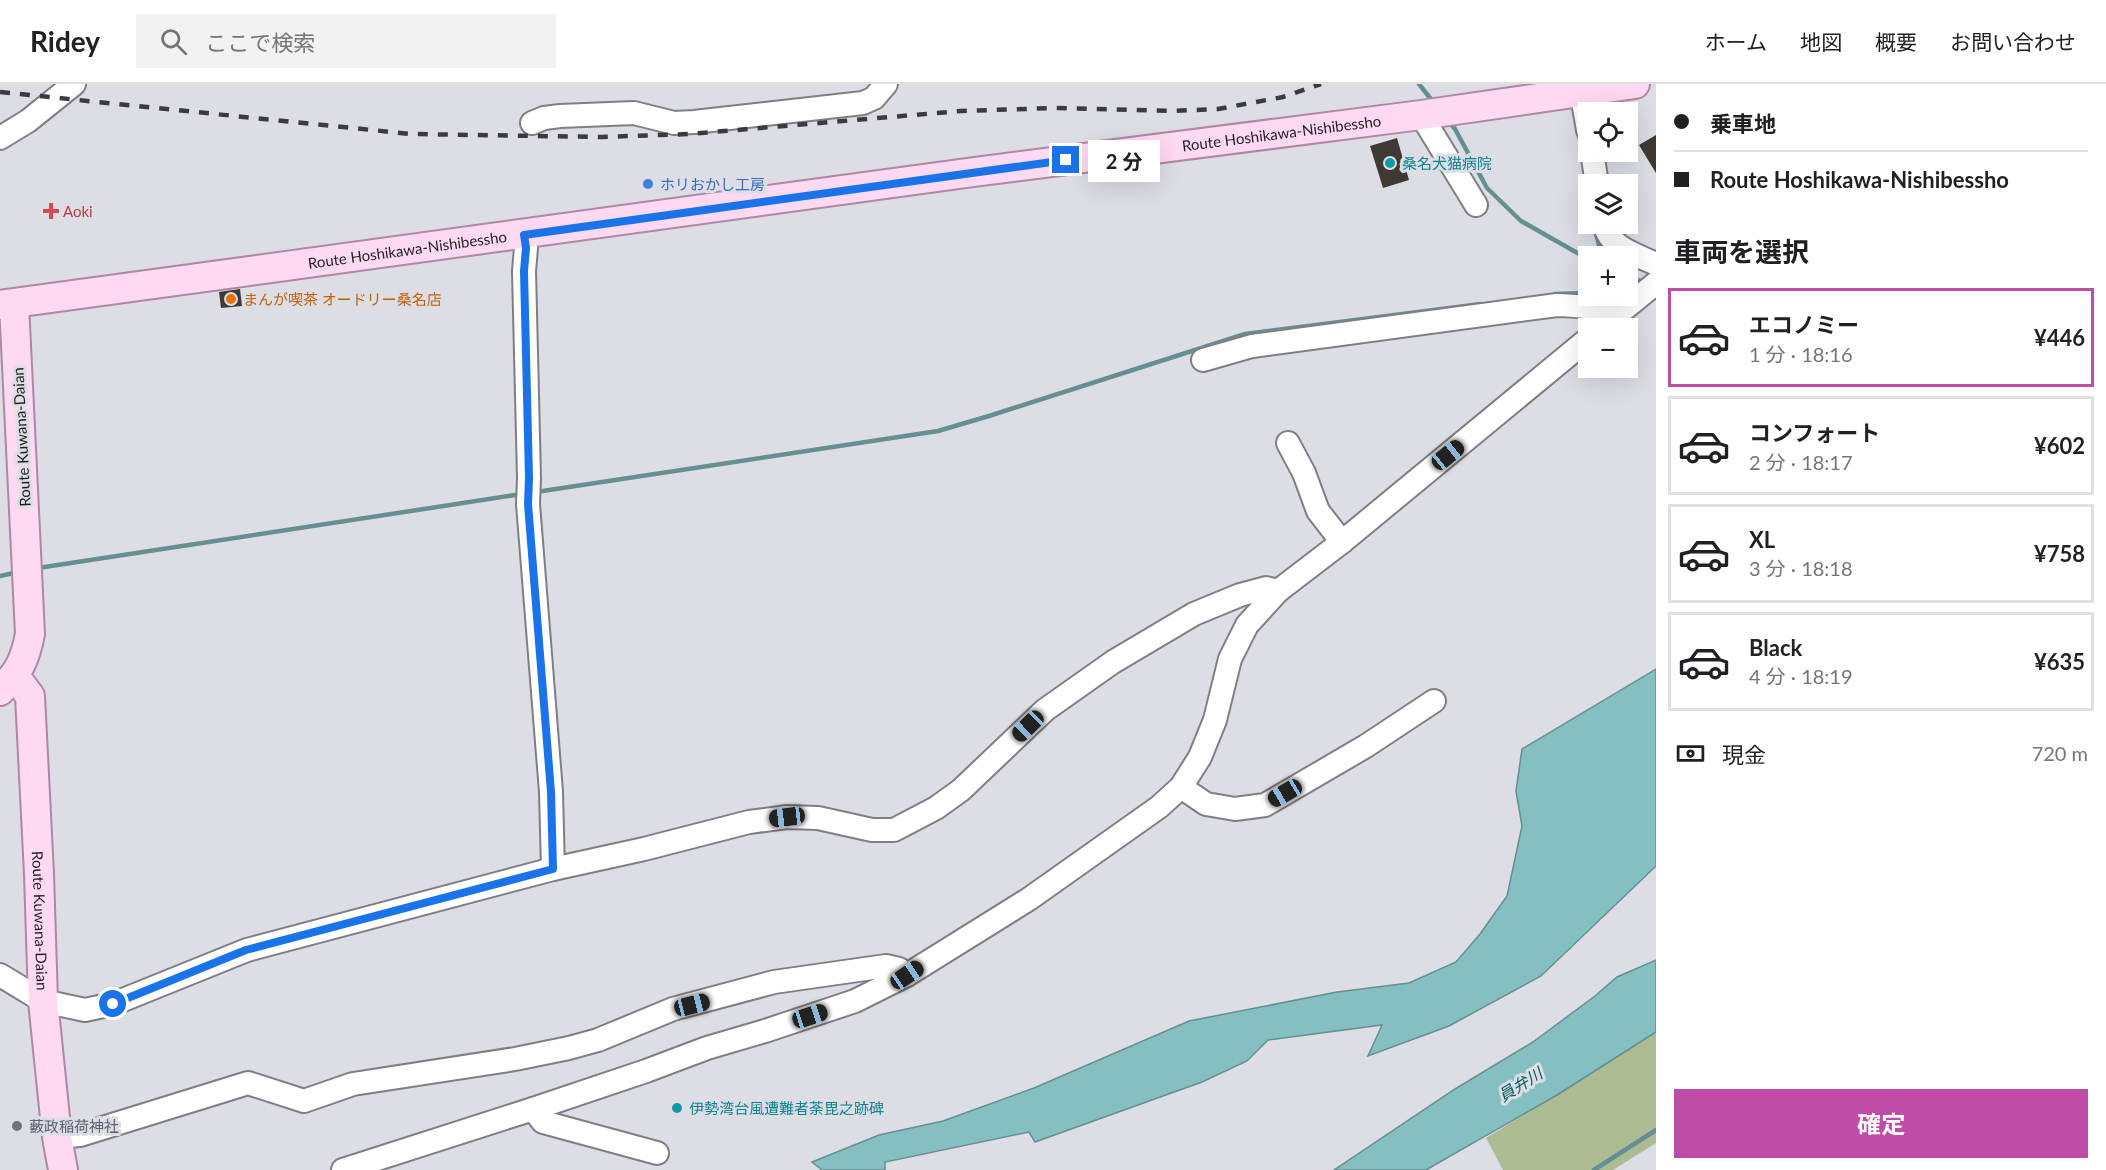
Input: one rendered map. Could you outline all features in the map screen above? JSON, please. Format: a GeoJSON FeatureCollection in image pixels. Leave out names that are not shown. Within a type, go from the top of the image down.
{"type":"FeatureCollection","features":[{"type":"Feature","properties":{"kind":"main road","name":"Route Hoshikawa-Nishibessho"},"geometry":{"type":"LineString","coordinates":[[7,305],[974,172],[1421,114],[1576,90],[1635,84]]}},
{"type":"Feature","properties":{"kind":"main road","name":"Route Kuwana-Daian"},"geometry":{"type":"LineString","coordinates":[[7,305],[30,634],[26,655],[8,683],[30,696],[43,1001],[57,1137],[63,1170]]}},
{"type":"Feature","properties":{"kind":"street"},"geometry":{"type":"LineString","coordinates":[[0,138],[28,121],[74,84]]}},
{"type":"Feature","properties":{"kind":"street"},"geometry":{"type":"LineString","coordinates":[[532,123],[544,118],[560,116],[634,113],[674,123],[694,122],[863,103],[874,98],[886,84]]}},
{"type":"Feature","properties":{"kind":"street"},"geometry":{"type":"LineString","coordinates":[[1421,114],[1476,205]]}},
{"type":"Feature","properties":{"kind":"street"},"geometry":{"type":"LineString","coordinates":[[1608,234],[1617,246],[1656,264]]}},
{"type":"Feature","properties":{"kind":"street"},"geometry":{"type":"LineString","coordinates":[[524,235],[528,493],[551,792],[553,869]]}},
{"type":"Feature","properties":{"kind":"street"},"geometry":{"type":"LineString","coordinates":[[1613,318],[1656,283]]}},
{"type":"Feature","properties":{"kind":"street"},"geometry":{"type":"LineString","coordinates":[[1203,360],[1252,346],[1557,305],[1590,307],[1604,314],[1605,318]]}},
{"type":"Feature","properties":{"kind":"street"},"geometry":{"type":"LineString","coordinates":[[343,1170],[533,1109],[706,1048],[855,1001],[907,975],[1029,899],[1159,807],[1181,787],[1200,757],[1215,720],[1230,659],[1247,625],[1278,591],[1342,542],[1578,347]]}},
{"type":"Feature","properties":{"kind":"street"},"geometry":{"type":"LineString","coordinates":[[1288,443],[1304,473],[1318,511],[1342,542]]}},
{"type":"Feature","properties":{"kind":"street"},"geometry":{"type":"LineString","coordinates":[[0,975],[43,1001],[85,1010],[113,1004],[246,950],[553,869],[749,822],[787,817],[818,818],[872,830],[894,830],[936,808],[961,790],[1045,710],[1113,662],[1194,614],[1240,594],[1266,588],[1278,591]]}},
{"type":"Feature","properties":{"kind":"street"},"geometry":{"type":"LineString","coordinates":[[1181,787],[1206,804],[1235,809],[1265,805],[1366,746],[1434,701]]}},
{"type":"Feature","properties":{"kind":"street"},"geometry":{"type":"LineString","coordinates":[[57,1137],[80,1135],[248,1083],[304,1101],[353,1084],[515,1059],[568,1048],[598,1040],[673,1010],[774,982],[886,966],[899,969],[907,975]]}},
{"type":"Feature","properties":{"kind":"street"},"geometry":{"type":"LineString","coordinates":[[533,1109],[543,1122],[657,1153]]}},
{"type":"Feature","properties":{"kind":"green space"},"geometry":{"type":"Polygon","coordinates":[[[1656,1033],[1656,1143],[1613,1170],[1503,1170],[1486,1138],[1656,1033]]]}},
{"type":"Feature","properties":{"kind":"water"},"geometry":{"type":"Polygon","coordinates":[[[1656,669],[1656,866],[1541,976],[1449,1026],[1368,1056],[1382,1025],[1268,1040],[1247,1061],[1202,1082],[1035,1142],[1029,1132],[885,1162],[885,1170],[822,1170],[812,1162],[879,1135],[943,1121],[1034,1088],[1189,1021],[1337,992],[1409,983],[1456,962],[1480,934],[1507,896],[1522,826],[1516,791],[1522,749],[1656,669]]]}},
{"type":"Feature","properties":{"kind":"water","name":"員弁川"},"geometry":{"type":"Polygon","coordinates":[[[1656,960],[1656,1032],[1557,1095],[1426,1170],[1334,1170],[1455,1089],[1533,1042],[1617,977],[1656,960]]]}},
{"type":"Feature","properties":{"kind":"building"},"geometry":{"type":"Polygon","coordinates":[[[1656,135],[1656,173],[1639,145],[1656,135]]]}},
{"type":"Feature","properties":{"kind":"building","name":"桑名犬猫病院"},"geometry":{"type":"Polygon","coordinates":[[[1397,138],[1409,180],[1383,188],[1370,146],[1397,138]]]}},
{"type":"Feature","properties":{"kind":"building","name":"まんが喫茶 オードリー桑名店"},"geometry":{"type":"Polygon","coordinates":[[[240,289],[242,306],[221,308],[219,292],[240,289]]]}},
{"type":"Feature","properties":{"kind":"waterway"},"geometry":{"type":"LineString","coordinates":[[1419,84],[1434,103]]}},
{"type":"Feature","properties":{"kind":"waterway"},"geometry":{"type":"LineString","coordinates":[[1449,122],[1487,188],[1521,221],[1578,253]]}},
{"type":"Feature","properties":{"kind":"waterway"},"geometry":{"type":"LineString","coordinates":[[1596,234],[1599,246]]}},
{"type":"Feature","properties":{"kind":"waterway"},"geometry":{"type":"LineString","coordinates":[[1638,280],[1645,282]]}},
{"type":"Feature","properties":{"kind":"waterway"},"geometry":{"type":"LineString","coordinates":[[1555,294],[1578,293]]}},
{"type":"Feature","properties":{"kind":"waterway"},"geometry":{"type":"LineString","coordinates":[[536,492],[938,431],[1245,334],[1481,304]]}},
{"type":"Feature","properties":{"kind":"waterway"},"geometry":{"type":"LineString","coordinates":[[38,568],[522,494]]}},
{"type":"Feature","properties":{"kind":"waterway"},"geometry":{"type":"LineString","coordinates":[[0,576],[18,572]]}},
{"type":"Feature","properties":{"kind":"waterway"},"geometry":{"type":"LineString","coordinates":[[1594,1170],[1656,1130]]}},
{"type":"Feature","properties":{"kind":"railway"},"geometry":{"type":"LineString","coordinates":[[0,92],[411,134],[602,137],[689,134],[961,111],[1054,108],[1172,111],[1218,109],[1283,97],[1321,84]]}},
{"type":"Feature","properties":{"kind":"place","name":"桑名犬猫病院"},"geometry":{"type":"Point","coordinates":[1390,163]}},
{"type":"Feature","properties":{"kind":"place","name":"ホリおかし工房"},"geometry":{"type":"Point","coordinates":[648,184]}},
{"type":"Feature","properties":{"kind":"place","name":"Aoki"},"geometry":{"type":"Point","coordinates":[51,211]}},
{"type":"Feature","properties":{"kind":"place","name":"まんが喫茶 オードリー桑名店"},"geometry":{"type":"Point","coordinates":[231,299]}},
{"type":"Feature","properties":{"kind":"place","name":"伊勢湾台風遭難者荼毘之跡碑"},"geometry":{"type":"Point","coordinates":[677,1108]}},
{"type":"Feature","properties":{"kind":"place","name":"藪政稲荷神社"},"geometry":{"type":"Point","coordinates":[17,1126]}},
{"type":"Feature","properties":{"kind":"route"},"geometry":{"type":"LineString","coordinates":[[113,1004],[246,950],[553,869],[551,792],[528,504],[524,271],[526,248],[524,235],[1066,160]]}}]}
